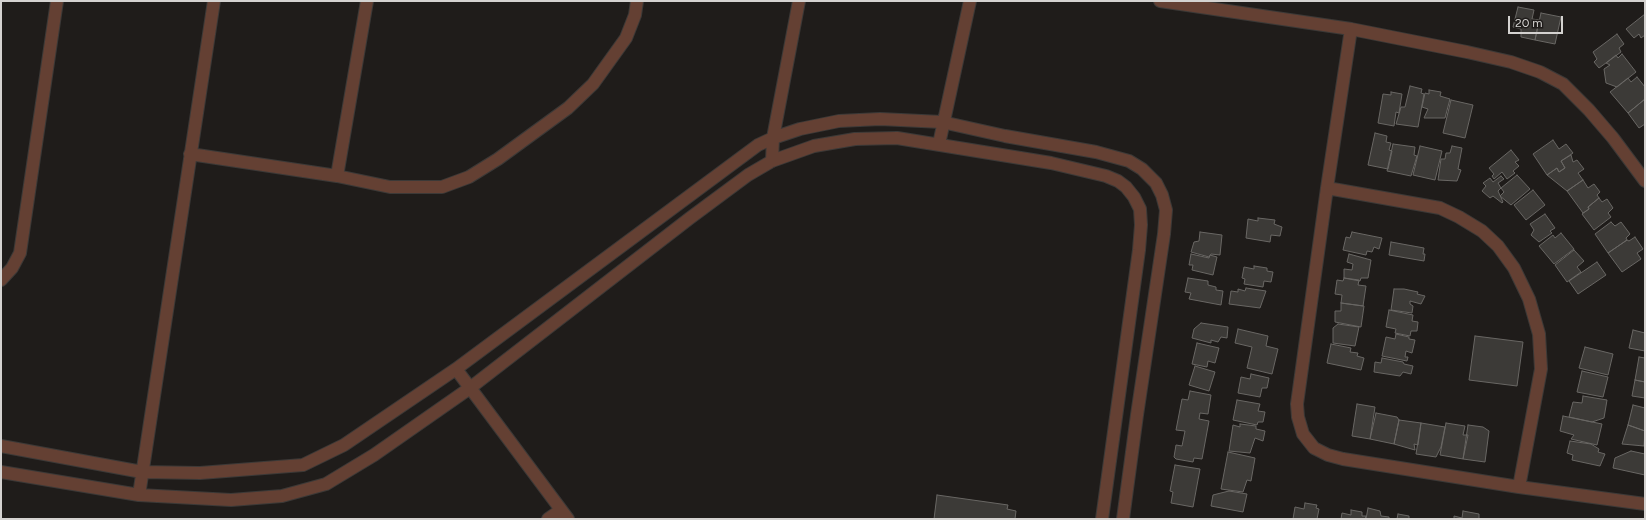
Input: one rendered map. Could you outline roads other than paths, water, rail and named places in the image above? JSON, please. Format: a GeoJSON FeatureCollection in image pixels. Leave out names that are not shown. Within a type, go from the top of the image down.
{"type":"FeatureCollection","features":[{"type":"Feature","properties":{"kind":"street"},"geometry":{"type":"LineString","coordinates":[[1,280],[12,268],[20,253],[57,1]]}},
{"type":"Feature","properties":{"kind":"street"},"geometry":{"type":"LineString","coordinates":[[139,495],[214,1]]}},
{"type":"Feature","properties":{"kind":"street"},"geometry":{"type":"LineString","coordinates":[[337,176],[367,1]]}},
{"type":"Feature","properties":{"kind":"street"},"geometry":{"type":"LineString","coordinates":[[190,154],[337,176],[390,187],[442,187],[469,177],[498,159],[568,108],[593,84],[626,38],[635,15],[637,1]]}},
{"type":"Feature","properties":{"kind":"street"},"geometry":{"type":"LineString","coordinates":[[772,161],[773,138],[799,1]]}},
{"type":"Feature","properties":{"kind":"street"},"geometry":{"type":"LineString","coordinates":[[939,144],[942,122],[970,1]]}},
{"type":"Feature","properties":{"kind":"street"},"geometry":{"type":"LineString","coordinates":[[1160,1],[1351,29],[1511,62],[1540,72],[1563,84],[1589,110],[1613,138],[1645,181]]}},
{"type":"Feature","properties":{"kind":"street"},"geometry":{"type":"LineString","coordinates":[[1351,29],[1297,404],[1298,418],[1303,434],[1314,448],[1328,456],[1519,487],[1645,504]]}},
{"type":"Feature","properties":{"kind":"street"},"geometry":{"type":"LineString","coordinates":[[1,446],[142,472],[200,473],[303,465],[344,445],[456,370],[758,145],[773,138],[800,129],[839,121],[880,119],[942,122],[1005,136],[1096,152],[1129,161],[1142,168],[1156,183],[1162,195],[1166,210],[1164,234],[1123,519]]}},
{"type":"Feature","properties":{"kind":"street"},"geometry":{"type":"LineString","coordinates":[[1,472],[139,495],[231,500],[282,496],[326,484],[374,455],[470,388],[748,175],[772,161],[814,146],[855,139],[897,138],[1051,163],[1106,176],[1118,181],[1126,187],[1134,197],[1140,209],[1141,225],[1139,250],[1102,519]]}},
{"type":"Feature","properties":{"kind":"street"},"geometry":{"type":"LineString","coordinates":[[1327,188],[1440,208],[1459,217],[1482,232],[1498,246],[1514,268],[1529,298],[1539,334],[1541,369],[1519,487]]}},
{"type":"Feature","properties":{"kind":"street"},"geometry":{"type":"LineString","coordinates":[[456,370],[564,514],[548,519]]}}]}
